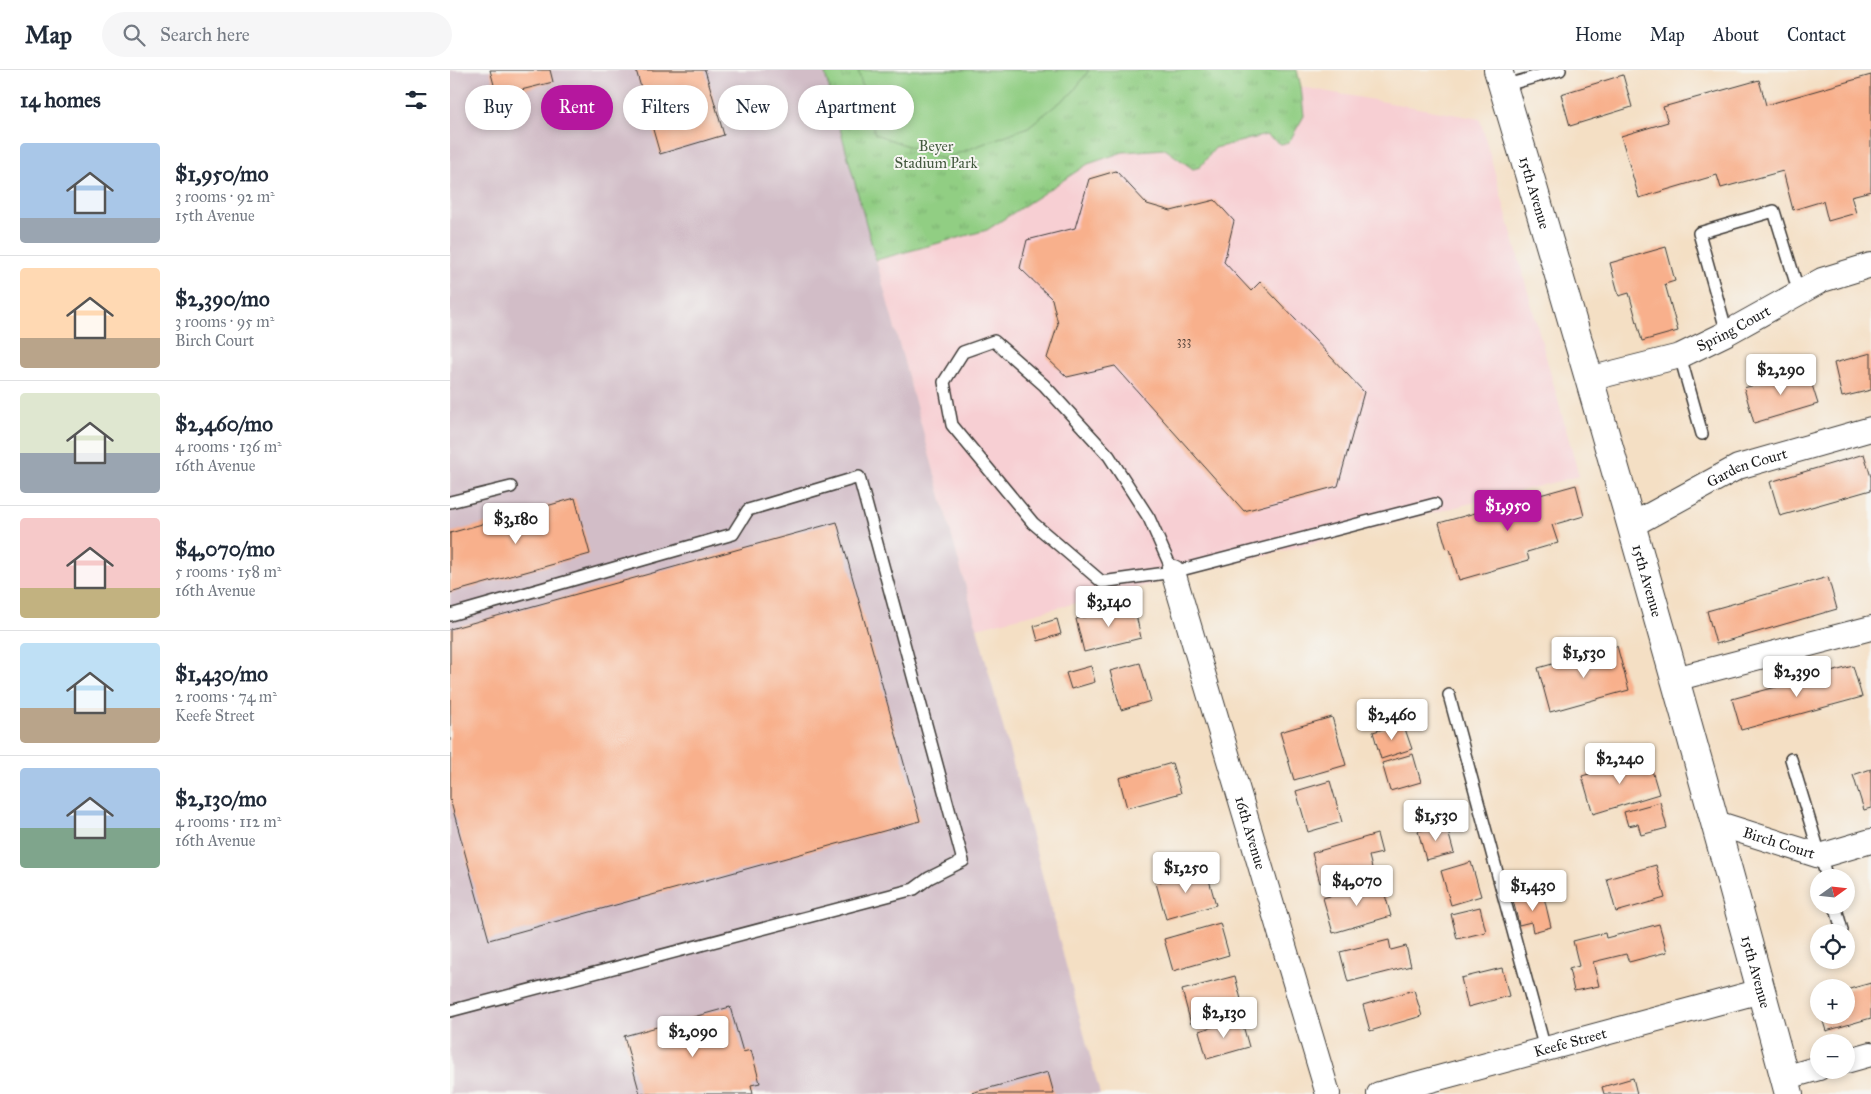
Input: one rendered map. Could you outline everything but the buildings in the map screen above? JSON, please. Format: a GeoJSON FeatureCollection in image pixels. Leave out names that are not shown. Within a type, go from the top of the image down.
{"type":"FeatureCollection","features":[{"type":"Feature","properties":{"kind":"main road","name":"15th Avenue"},"geometry":{"type":"LineString","coordinates":[[1500,78],[1632,525],[1716,823],[1786,1086]]}},
{"type":"Feature","properties":{"kind":"street","name":"Spring Court"},"geometry":{"type":"LineString","coordinates":[[1590,379],[1680,356],[1727,333],[1822,280],[1871,266]]}},
{"type":"Feature","properties":{"kind":"street","name":"Garden Court"},"geometry":{"type":"LineString","coordinates":[[1632,525],[1738,467],[1871,429]]}},
{"type":"Feature","properties":{"kind":"street","name":"16th Avenue"},"geometry":{"type":"LineString","coordinates":[[1173,572],[1328,1094]]}},
{"type":"Feature","properties":{"kind":"street"},"geometry":{"type":"LineString","coordinates":[[1675,679],[1871,628]]}},
{"type":"Feature","properties":{"kind":"street","name":"Birch Court"},"geometry":{"type":"LineString","coordinates":[[1716,823],[1823,867],[1871,841]]}},
{"type":"Feature","properties":{"kind":"street","name":"Keefe Street"},"geometry":{"type":"LineString","coordinates":[[1379,1094],[1761,991]]}},
{"type":"Feature","properties":{"kind":"street"},"geometry":{"type":"LineString","coordinates":[[1855,1058],[1871,1054]]}},
{"type":"Feature","properties":{"kind":"street"},"geometry":{"type":"LineString","coordinates":[[1786,1086],[1810,1073]]}},
{"type":"Feature","properties":{"kind":"lane"},"geometry":{"type":"LineString","coordinates":[[1500,78],[1560,70]]}},
{"type":"Feature","properties":{"kind":"lane"},"geometry":{"type":"LineString","coordinates":[[1727,333],[1699,232],[1774,211],[1799,293]]}},
{"type":"Feature","properties":{"kind":"lane"},"geometry":{"type":"LineString","coordinates":[[1173,572],[1149,518],[1109,456],[1044,385],[994,341],[963,352],[944,382],[952,425],[1033,523],[1102,582],[1173,572],[1435,504]]}},
{"type":"Feature","properties":{"kind":"lane"},"geometry":{"type":"LineString","coordinates":[[1680,356],[1702,434]]}},
{"type":"Feature","properties":{"kind":"lane"},"geometry":{"type":"LineString","coordinates":[[450,615],[733,534],[748,510],[859,478],[963,861],[929,878],[914,889],[450,1011]]}},
{"type":"Feature","properties":{"kind":"lane"},"geometry":{"type":"LineString","coordinates":[[450,502],[511,487]]}},
{"type":"Feature","properties":{"kind":"lane"},"geometry":{"type":"LineString","coordinates":[[1448,695],[1545,1049]]}},
{"type":"Feature","properties":{"kind":"lane"},"geometry":{"type":"LineString","coordinates":[[1791,759],[1823,867]]}},
{"type":"Feature","properties":{"kind":"shaded area"},"geometry":{"type":"Polygon","coordinates":[[[450,70],[824,70],[828,85],[798,85],[798,130],[840,130],[977,628],[1100,1094],[450,1094],[450,70]]]}},
{"type":"Feature","properties":{"kind":"shaded area"},"geometry":{"type":"Polygon","coordinates":[[[1301,87],[1480,119],[1579,476],[977,628],[876,260],[987,230],[1088,164],[1123,152],[1165,149],[1301,87]]]}},
{"type":"Feature","properties":{"kind":"green space","name":"Beyer Stadium Park"},"geometry":{"type":"Polygon","coordinates":[[[824,70],[1297,70],[1304,116],[1289,142],[1281,144],[1266,135],[1215,148],[1200,167],[1193,169],[1165,149],[1123,152],[1088,164],[987,230],[876,260],[840,130],[914,130],[914,85],[828,85],[824,70]]]}},
{"type":"Feature","properties":{"kind":"green space"},"geometry":{"type":"Polygon","coordinates":[[[858,70],[1089,70],[1073,92],[1028,127],[943,159],[875,134],[874,130],[914,130],[914,85],[862,85],[858,70]]]}}]}
